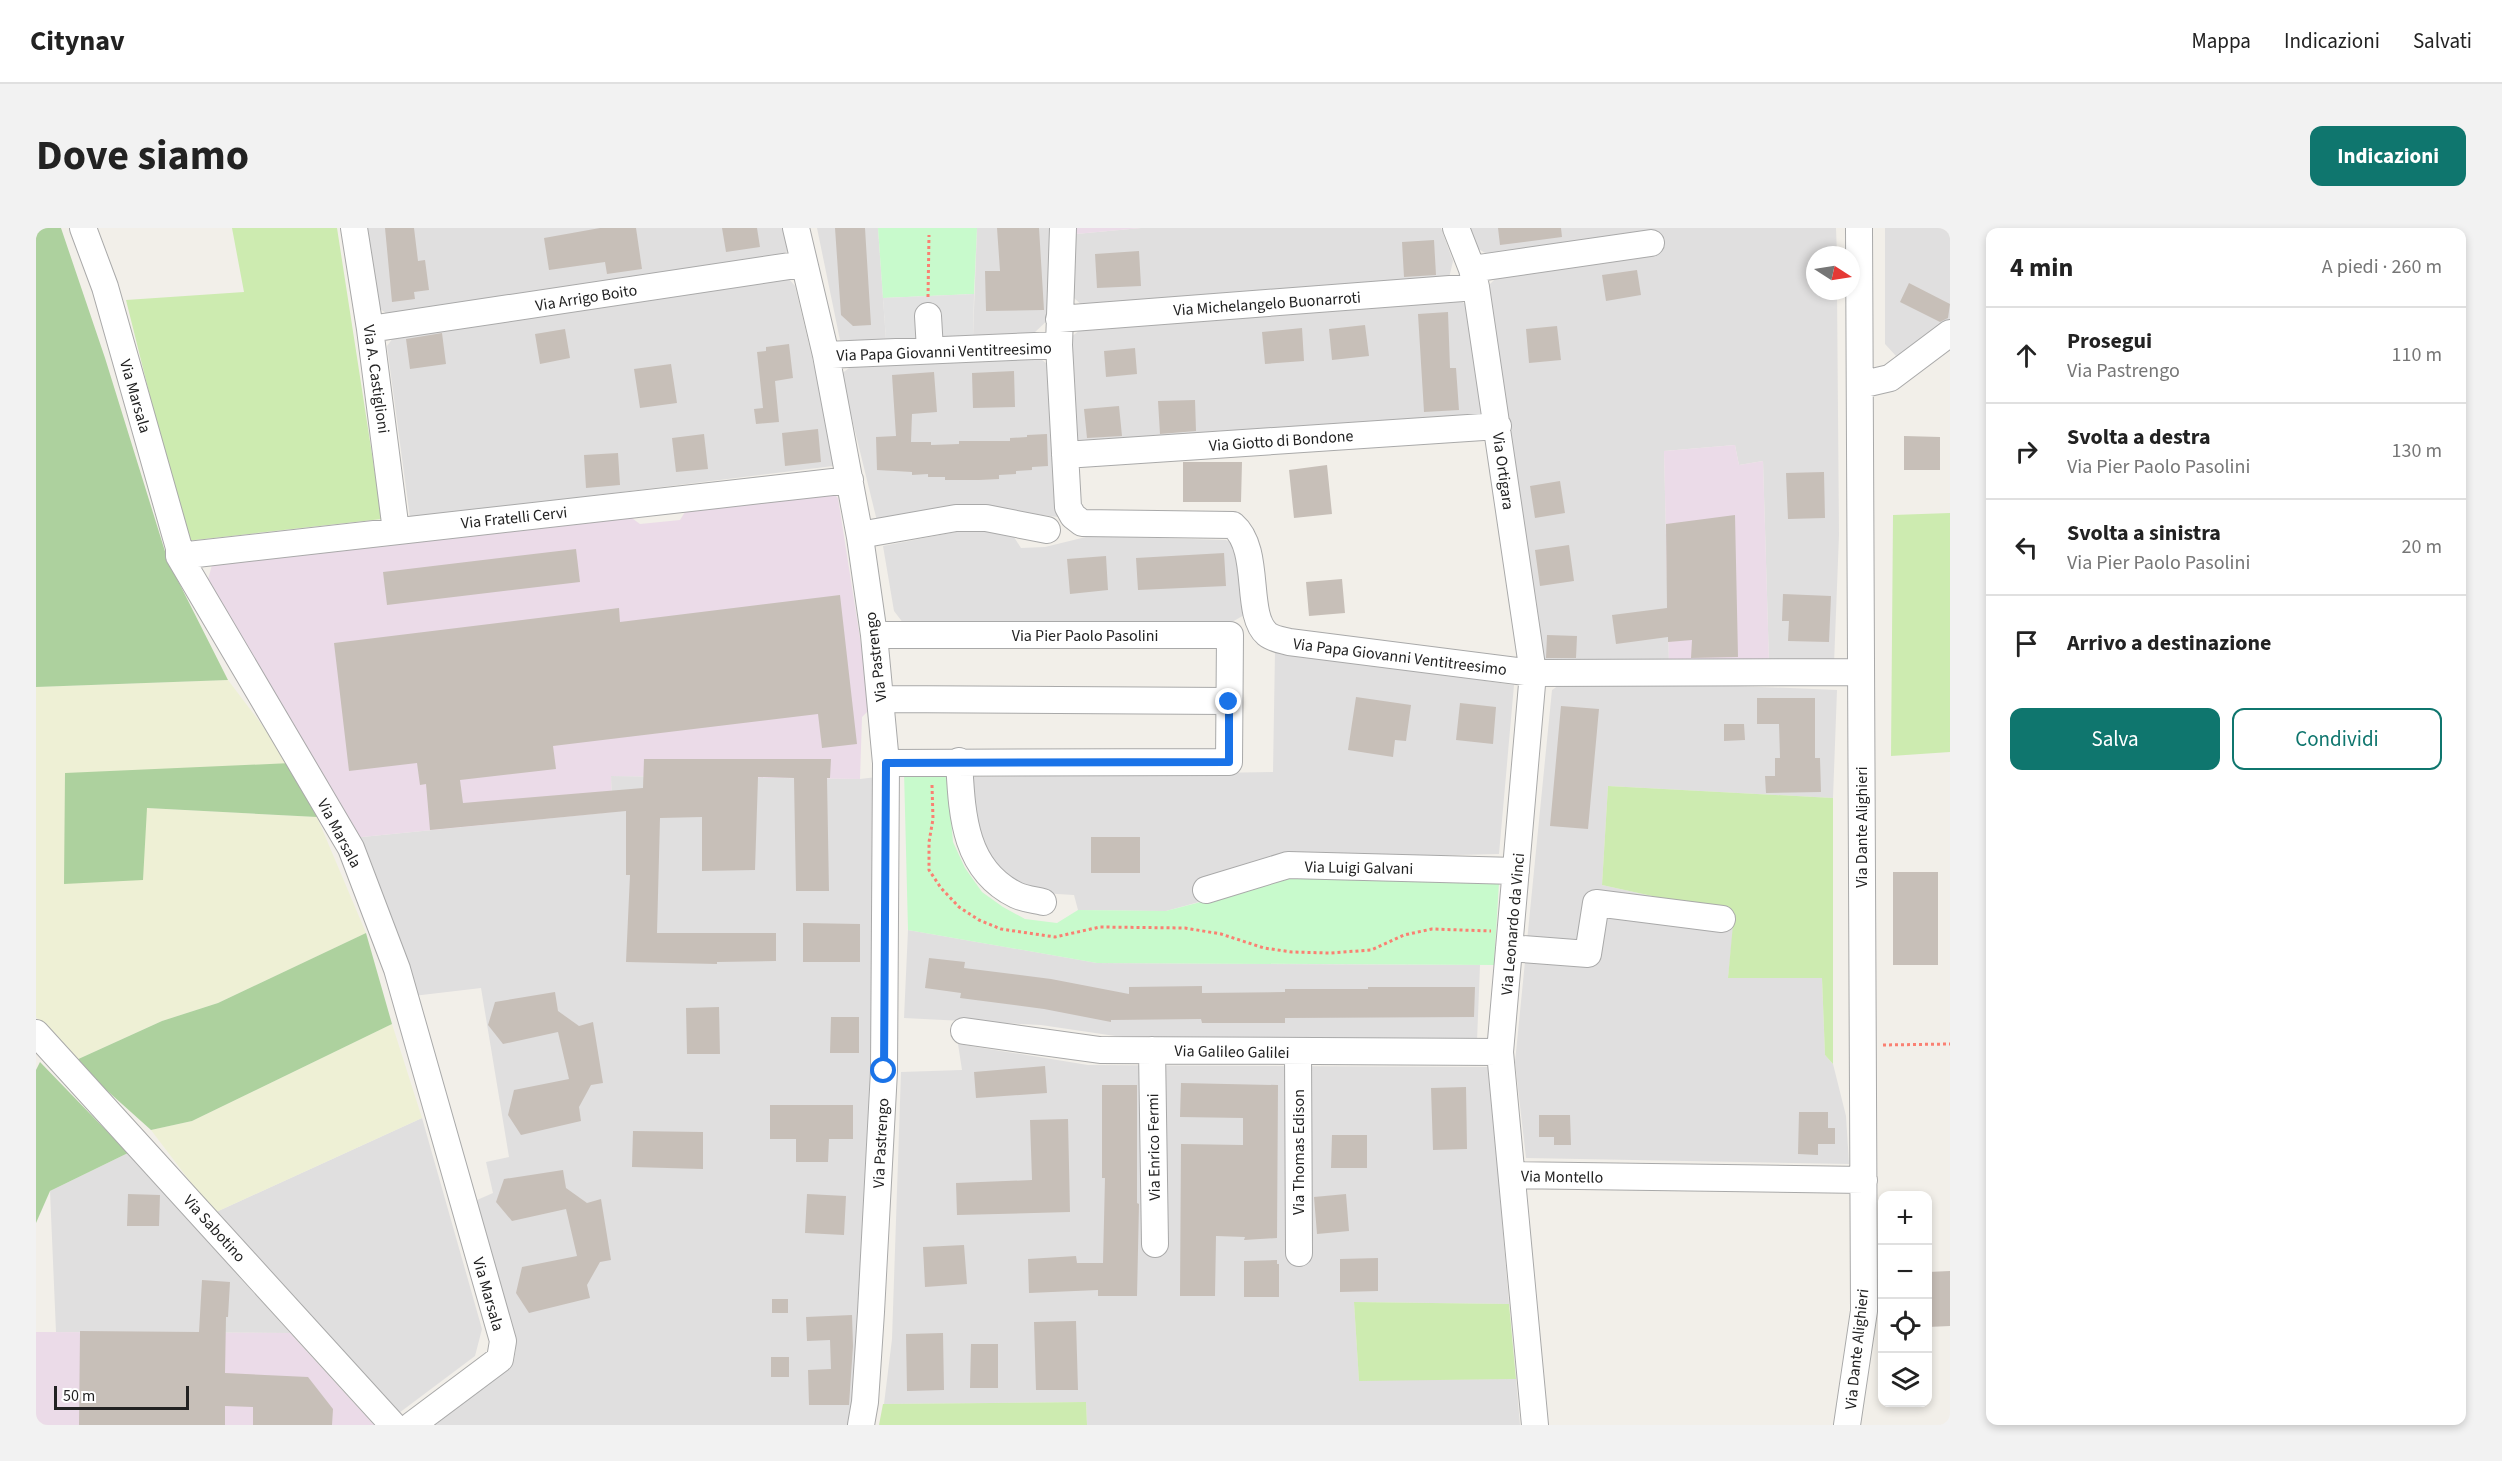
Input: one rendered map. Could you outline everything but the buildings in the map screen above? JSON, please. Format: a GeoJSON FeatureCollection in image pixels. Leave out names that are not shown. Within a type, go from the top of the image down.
{"type":"FeatureCollection","features":[{"type":"Feature","properties":{"kind":"street","name":"Via Marsala"},"geometry":{"type":"LineString","coordinates":[[83,228],[105,287],[179,548],[178,556],[351,848],[397,969],[503,1341],[500,1359],[412,1425]]}},
{"type":"Feature","properties":{"kind":"street","name":"Via A. Castiglioni"},"geometry":{"type":"LineString","coordinates":[[354,228],[370,329],[396,531]]}},
{"type":"Feature","properties":{"kind":"street","name":"Via Pastrengo"},"geometry":{"type":"LineString","coordinates":[[796,228],[826,355],[860,537],[874,635],[886,763],[884,1071],[871,1312],[865,1402],[861,1425]]}},
{"type":"Feature","properties":{"kind":"street"},"geometry":{"type":"LineString","coordinates":[[1059,345],[1063,228]]}},
{"type":"Feature","properties":{"kind":"street","name":"Via Ortigara"},"geometry":{"type":"LineString","coordinates":[[1456,228],[1474,279],[1498,426],[1533,673]]}},
{"type":"Feature","properties":{"kind":"street","name":"Via Dante Alighieri"},"geometry":{"type":"LineString","coordinates":[[1847,1425],[1864,1311],[1859,228]]}},
{"type":"Feature","properties":{"kind":"street"},"geometry":{"type":"LineString","coordinates":[[1474,279],[1651,243]]}},
{"type":"Feature","properties":{"kind":"street","name":"Via Arrigo Boito"},"geometry":{"type":"LineString","coordinates":[[370,329],[803,264]]}},
{"type":"Feature","properties":{"kind":"street","name":"Via Michelangelo Buonarroti"},"geometry":{"type":"LineString","coordinates":[[1059,319],[1474,279]]}},
{"type":"Feature","properties":{"kind":"street"},"geometry":{"type":"LineString","coordinates":[[928,316],[930,350]]}},
{"type":"Feature","properties":{"kind":"street"},"geometry":{"type":"LineString","coordinates":[[1860,385],[1890,378],[1950,333]]}},
{"type":"Feature","properties":{"kind":"street","name":"Via Papa Giovanni Ventitreesimo"},"geometry":{"type":"LineString","coordinates":[[826,355],[1059,345],[1068,507],[1073,516],[1082,523],[1219,523],[1233,525],[1242,533],[1247,545],[1258,621],[1266,633],[1275,638],[1289,642],[1533,673],[1860,672]]}},
{"type":"Feature","properties":{"kind":"street","name":"Via Giotto di Bondone"},"geometry":{"type":"LineString","coordinates":[[1065,454],[1498,426]]}},
{"type":"Feature","properties":{"kind":"street","name":"Via Fratelli Cervi"},"geometry":{"type":"LineString","coordinates":[[178,556],[850,480]]}},
{"type":"Feature","properties":{"kind":"street"},"geometry":{"type":"LineString","coordinates":[[860,537],[956,518],[986,518],[1047,530]]}},
{"type":"Feature","properties":{"kind":"street","name":"Via Pier Paolo Pasolini"},"geometry":{"type":"LineString","coordinates":[[874,635],[1230,636],[1229,762],[931,761],[886,763]]}},
{"type":"Feature","properties":{"kind":"street","name":"Via Leonardo da Vinci"},"geometry":{"type":"LineString","coordinates":[[1512,1175],[1500,1052],[1533,673]]}},
{"type":"Feature","properties":{"kind":"street"},"geometry":{"type":"LineString","coordinates":[[880,699],[1229,702]]}},
{"type":"Feature","properties":{"kind":"street"},"geometry":{"type":"LineString","coordinates":[[959,761],[964,829],[976,857],[993,879],[1017,896],[1043,902]]}},
{"type":"Feature","properties":{"kind":"street","name":"Via Luigi Galvani"},"geometry":{"type":"LineString","coordinates":[[1206,890],[1288,865],[1516,871]]}},
{"type":"Feature","properties":{"kind":"street"},"geometry":{"type":"LineString","coordinates":[[1510,940],[1588,954],[1596,903],[1722,919]]}},
{"type":"Feature","properties":{"kind":"street","name":"Via Galileo Galilei"},"geometry":{"type":"LineString","coordinates":[[964,1031],[1100,1050],[1500,1052]]}},
{"type":"Feature","properties":{"kind":"street","name":"Via Sabotino"},"geometry":{"type":"LineString","coordinates":[[36,1032],[393,1425]]}},
{"type":"Feature","properties":{"kind":"street","name":"Via Enrico Fermi"},"geometry":{"type":"LineString","coordinates":[[1152,1050],[1155,1244]]}},
{"type":"Feature","properties":{"kind":"street","name":"Via Thomas Edison"},"geometry":{"type":"LineString","coordinates":[[1298,1051],[1299,1253]]}},
{"type":"Feature","properties":{"kind":"street","name":"Via Montello"},"geometry":{"type":"LineString","coordinates":[[1535,1425],[1512,1175],[1864,1180]]}},
{"type":"Feature","properties":{"kind":"path"},"geometry":{"type":"LineString","coordinates":[[928,316],[929,235]]}},
{"type":"Feature","properties":{"kind":"path"},"geometry":{"type":"LineString","coordinates":[[931,761],[933,819],[929,842],[929,870],[940,888],[959,907],[979,920],[1001,929],[1055,937],[1100,927],[1185,928],[1221,934],[1264,948],[1292,952],[1371,950],[1404,935],[1432,929],[1510,940]]}},
{"type":"Feature","properties":{"kind":"path"},"geometry":{"type":"LineString","coordinates":[[1862,1045],[1950,1044]]}},
{"type":"Feature","properties":{"kind":"shaded area"},"geometry":{"type":"Polygon","coordinates":[[[365,228],[785,228],[789,249],[780,259],[391,317],[379,308],[365,228]]]}},
{"type":"Feature","properties":{"kind":"shaded area"},"geometry":{"type":"Polygon","coordinates":[[[817,228],[878,228],[886,340],[840,340],[817,228]]]}},
{"type":"Feature","properties":{"kind":"shaded area"},"geometry":{"type":"Polygon","coordinates":[[[977,228],[1053,228],[1050,318],[1034,333],[973,337],[977,228]]]}},
{"type":"Feature","properties":{"kind":"shaded area"},"geometry":{"type":"Polygon","coordinates":[[[1076,228],[1141,228],[1076,234],[1076,228]]]}},
{"type":"Feature","properties":{"kind":"shaded area"},"geometry":{"type":"Polygon","coordinates":[[[1141,228],[1441,228],[1453,261],[1449,278],[1084,307],[1074,298],[1076,234],[1141,228]]]}},
{"type":"Feature","properties":{"kind":"shaded area"},"geometry":{"type":"Polygon","coordinates":[[[1467,228],[1836,228],[1837,246],[1806,246],[1806,300],[1837,300],[1839,535],[1834,664],[1769,662],[1763,461],[1739,465],[1735,445],[1664,451],[1669,665],[1540,662],[1488,286],[1499,275],[1658,254],[1658,237],[1497,260],[1475,247],[1467,228]]]}},
{"type":"Feature","properties":{"kind":"shaded area"},"geometry":{"type":"Polygon","coordinates":[[[1885,228],[1950,228],[1950,325],[1896,356],[1885,344],[1885,228]]]}},
{"type":"Feature","properties":{"kind":"shaded area"},"geometry":{"type":"Polygon","coordinates":[[[784,273],[795,286],[816,374],[833,466],[410,518],[387,346],[396,334],[784,273]]]}},
{"type":"Feature","properties":{"kind":"shaded area"},"geometry":{"type":"Polygon","coordinates":[[[974,294],[973,337],[886,340],[883,298],[974,294]]]}},
{"type":"Feature","properties":{"kind":"shaded area"},"geometry":{"type":"Polygon","coordinates":[[[1458,298],[1468,307],[1487,421],[1076,447],[1071,337],[1084,327],[1458,298]]]}},
{"type":"Feature","properties":{"kind":"shaded area"},"geometry":{"type":"Polygon","coordinates":[[[1038,357],[1050,366],[1058,517],[963,505],[877,521],[841,374],[856,363],[1038,357]]]}},
{"type":"Feature","properties":{"kind":"shaded area"},"geometry":{"type":"Polygon","coordinates":[[[1735,445],[1739,465],[1763,461],[1769,662],[1669,665],[1664,451],[1735,445]]]}},
{"type":"Feature","properties":{"kind":"shaded area"},"geometry":{"type":"Polygon","coordinates":[[[827,489],[838,498],[871,708],[862,717],[860,779],[611,776],[612,812],[352,838],[207,583],[212,565],[629,516],[640,524],[680,520],[690,504],[827,489]]]}},
{"type":"Feature","properties":{"kind":"shaded area"},"geometry":{"type":"Polygon","coordinates":[[[971,529],[1010,531],[1021,548],[1045,547],[1090,536],[1226,540],[1234,544],[1246,614],[1218,630],[907,628],[894,611],[883,546],[971,529]]]}},
{"type":"Feature","properties":{"kind":"shaded area"},"geometry":{"type":"Polygon","coordinates":[[[1275,651],[1514,685],[1499,854],[1283,859],[1202,879],[1199,902],[1166,911],[1078,910],[1074,895],[1041,893],[1018,885],[994,868],[974,826],[972,777],[1273,772],[1275,651]]]}},
{"type":"Feature","properties":{"kind":"shaded area"},"geometry":{"type":"Polygon","coordinates":[[[1568,679],[1837,690],[1833,798],[1608,786],[1602,885],[1735,914],[1728,978],[1822,978],[1825,1055],[1833,1064],[1846,1116],[1849,1164],[1526,1158],[1515,1062],[1552,690],[1568,679]]]}},
{"type":"Feature","properties":{"kind":"shaded area"},"geometry":{"type":"Polygon","coordinates":[[[611,776],[860,779],[877,777],[867,1249],[850,1425],[428,1425],[514,1361],[516,1348],[477,1200],[493,1193],[486,1162],[509,1157],[481,988],[413,996],[352,838],[612,812],[611,776]]]}},
{"type":"Feature","properties":{"kind":"shaded area"},"geometry":{"type":"Polygon","coordinates":[[[908,930],[1097,963],[1480,965],[1477,1041],[1149,1041],[1041,1025],[904,1018],[908,930]]]}},
{"type":"Feature","properties":{"kind":"shaded area"},"geometry":{"type":"Polygon","coordinates":[[[958,1044],[1088,1065],[1489,1067],[1509,1304],[1354,1302],[1359,1380],[1516,1379],[1520,1425],[1087,1425],[1086,1402],[884,1404],[892,1339],[901,1072],[962,1070],[958,1044]]]}},
{"type":"Feature","properties":{"kind":"shaded area"},"geometry":{"type":"Polygon","coordinates":[[[422,1118],[482,1329],[475,1356],[399,1413],[214,1213],[422,1118]]]}},
{"type":"Feature","properties":{"kind":"shaded area"},"geometry":{"type":"Polygon","coordinates":[[[128,1153],[290,1333],[56,1332],[50,1191],[128,1153]]]}},
{"type":"Feature","properties":{"kind":"shaded area"},"geometry":{"type":"Polygon","coordinates":[[[36,1332],[290,1333],[374,1425],[36,1425],[36,1332]]]}},
{"type":"Feature","properties":{"kind":"green space"},"geometry":{"type":"Polygon","coordinates":[[[36,228],[61,228],[105,358],[168,561],[228,680],[36,687],[36,228]]]}},
{"type":"Feature","properties":{"kind":"green space"},"geometry":{"type":"Polygon","coordinates":[[[232,228],[337,228],[382,519],[186,541],[126,300],[244,292],[232,228]]]}},
{"type":"Feature","properties":{"kind":"green space"},"geometry":{"type":"Polygon","coordinates":[[[878,228],[977,228],[974,294],[883,298],[878,228]]]}},
{"type":"Feature","properties":{"kind":"green space"},"geometry":{"type":"Polygon","coordinates":[[[1950,513],[1950,752],[1891,756],[1893,515],[1950,513]]]}},
{"type":"Feature","properties":{"kind":"green space"},"geometry":{"type":"Polygon","coordinates":[[[228,680],[291,763],[146,808],[317,817],[366,933],[218,1003],[162,1021],[74,1061],[36,1017],[36,687],[228,680]]]}},
{"type":"Feature","properties":{"kind":"green space"},"geometry":{"type":"Polygon","coordinates":[[[291,763],[317,817],[147,808],[143,880],[64,884],[65,773],[291,763]]]}},
{"type":"Feature","properties":{"kind":"green space"},"geometry":{"type":"Polygon","coordinates":[[[904,771],[947,772],[953,842],[965,868],[982,892],[1025,919],[1057,923],[1078,910],[1166,911],[1289,879],[1499,883],[1494,965],[1097,963],[908,930],[904,771]]]}},
{"type":"Feature","properties":{"kind":"green space"},"geometry":{"type":"Polygon","coordinates":[[[1608,786],[1833,798],[1833,1064],[1825,1055],[1822,978],[1728,978],[1734,914],[1602,885],[1608,786]]]}},
{"type":"Feature","properties":{"kind":"green space"},"geometry":{"type":"Polygon","coordinates":[[[366,933],[392,1024],[192,1121],[151,1130],[74,1061],[162,1021],[218,1003],[366,933]]]}},
{"type":"Feature","properties":{"kind":"green space"},"geometry":{"type":"Polygon","coordinates":[[[392,1024],[422,1118],[214,1213],[151,1130],[192,1121],[392,1024]]]}},
{"type":"Feature","properties":{"kind":"green space"},"geometry":{"type":"Polygon","coordinates":[[[40,1062],[128,1153],[50,1191],[36,1223],[36,1070],[40,1062]]]}},
{"type":"Feature","properties":{"kind":"green space"},"geometry":{"type":"Polygon","coordinates":[[[1354,1302],[1509,1304],[1516,1379],[1359,1381],[1354,1302]]]}},
{"type":"Feature","properties":{"kind":"green space"},"geometry":{"type":"Polygon","coordinates":[[[1086,1402],[1087,1425],[879,1425],[883,1404],[1086,1402]]]}},
{"type":"Feature","properties":{"kind":"route"},"geometry":{"type":"LineString","coordinates":[[884,1071],[886,763],[931,761],[1229,762],[1229,702]]}}]}
